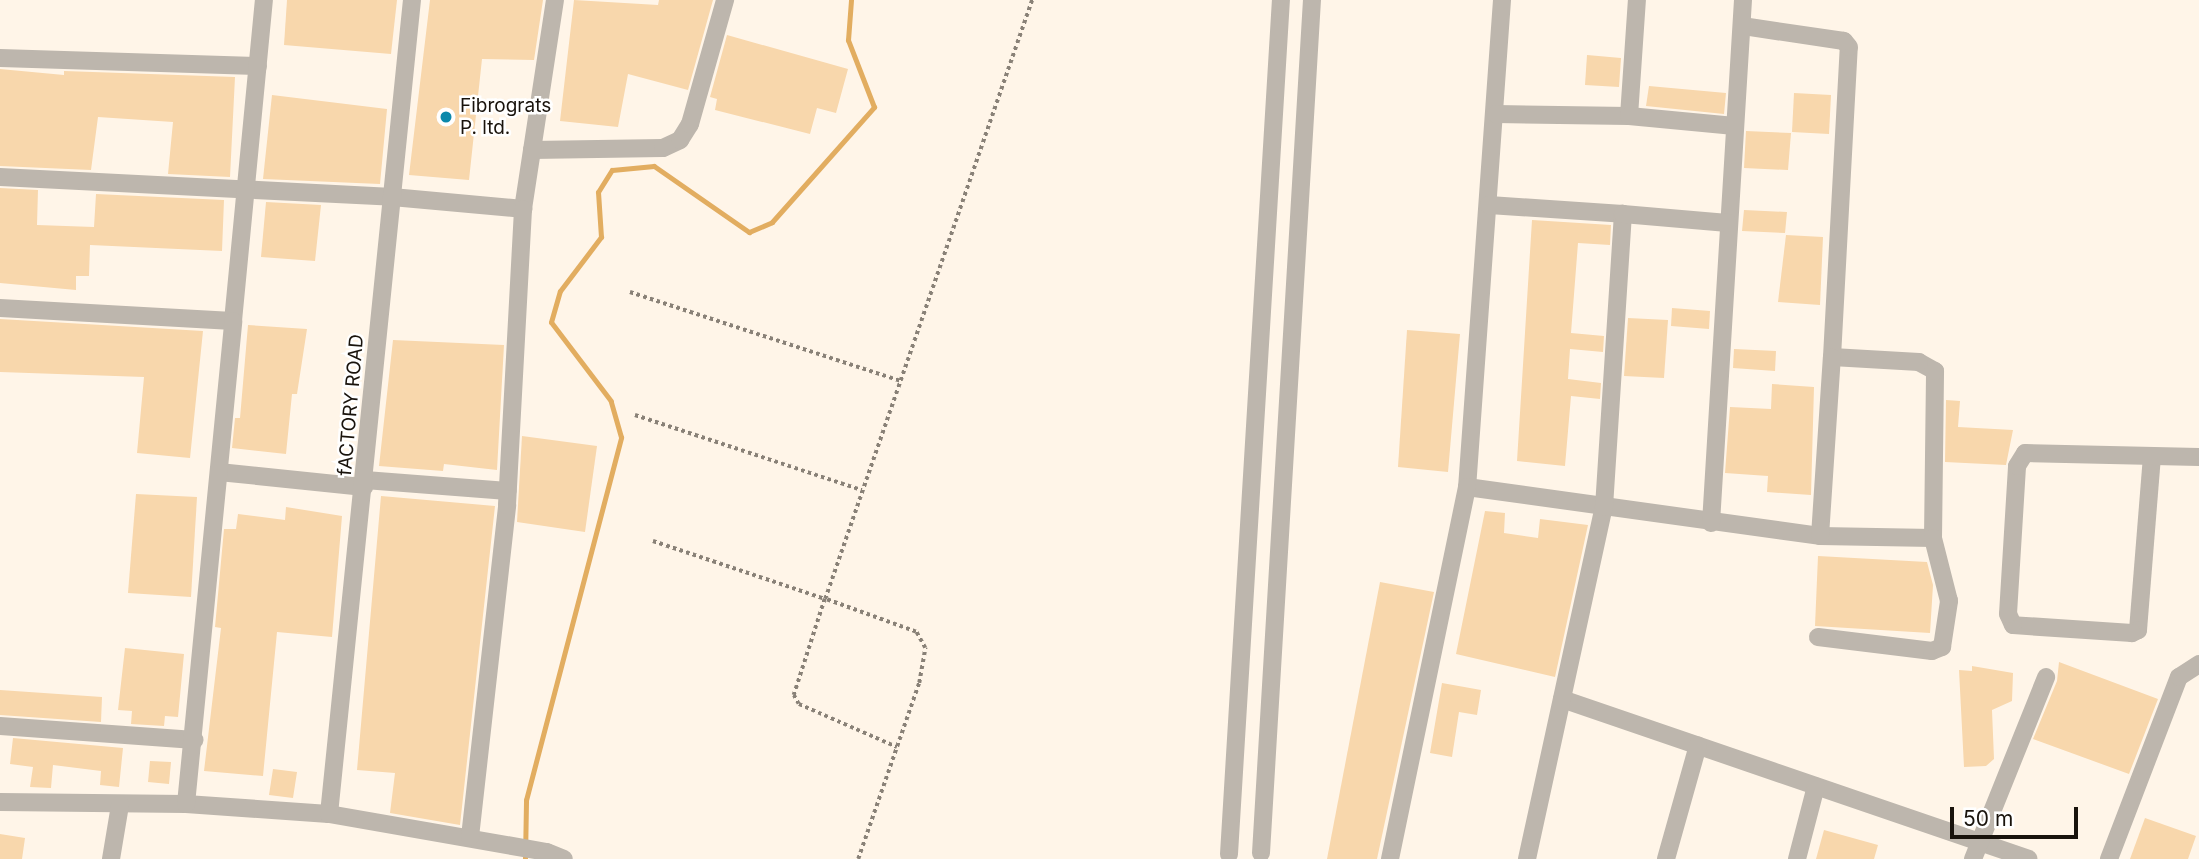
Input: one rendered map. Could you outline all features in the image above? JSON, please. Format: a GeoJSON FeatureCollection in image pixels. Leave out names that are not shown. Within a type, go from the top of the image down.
{"type":"FeatureCollection","features":[{"type":"Feature","properties":{"kind":"street"},"geometry":{"type":"LineString","coordinates":[[186,804],[219,472],[243,190],[264,0]]}},
{"type":"Feature","properties":{"kind":"street","name":"fACTORY ROAD"},"geometry":{"type":"LineString","coordinates":[[329,814],[365,483],[412,0]]}},
{"type":"Feature","properties":{"kind":"street"},"geometry":{"type":"LineString","coordinates":[[470,837],[508,491],[523,209],[555,0]]}},
{"type":"Feature","properties":{"kind":"street"},"geometry":{"type":"LineString","coordinates":[[532,150],[663,148],[680,140],[690,124],[725,0]]}},
{"type":"Feature","properties":{"kind":"street"},"geometry":{"type":"LineString","coordinates":[[1281,0],[1226,857],[1244,850],[1265,856],[1312,0]]}},
{"type":"Feature","properties":{"kind":"street"},"geometry":{"type":"LineString","coordinates":[[1390,859],[1467,487],[1496,114],[1502,0]]}},
{"type":"Feature","properties":{"kind":"street"},"geometry":{"type":"LineString","coordinates":[[1629,116],[1637,0]]}},
{"type":"Feature","properties":{"kind":"street"},"geometry":{"type":"LineString","coordinates":[[1711,523],[1743,0]]}},
{"type":"Feature","properties":{"kind":"street"},"geometry":{"type":"LineString","coordinates":[[1742,26],[1844,40],[1849,47],[1820,536]]}},
{"type":"Feature","properties":{"kind":"street"},"geometry":{"type":"LineString","coordinates":[[0,58],[258,66]]}},
{"type":"Feature","properties":{"kind":"street"},"geometry":{"type":"LineString","coordinates":[[1496,114],[1629,116],[1735,126]]}},
{"type":"Feature","properties":{"kind":"street"},"geometry":{"type":"LineString","coordinates":[[0,177],[392,197],[523,209]]}},
{"type":"Feature","properties":{"kind":"street"},"geometry":{"type":"LineString","coordinates":[[1489,205],[1728,223]]}},
{"type":"Feature","properties":{"kind":"street"},"geometry":{"type":"LineString","coordinates":[[1527,859],[1604,506],[1623,214]]}},
{"type":"Feature","properties":{"kind":"street"},"geometry":{"type":"LineString","coordinates":[[1262,284],[1295,285]]}},
{"type":"Feature","properties":{"kind":"street"},"geometry":{"type":"LineString","coordinates":[[0,309],[233,321]]}},
{"type":"Feature","properties":{"kind":"street"},"geometry":{"type":"LineString","coordinates":[[1818,637],[1932,652],[1942,647],[1949,601],[1933,538],[1935,371],[1919,362],[1832,357]]}},
{"type":"Feature","properties":{"kind":"street"},"geometry":{"type":"LineString","coordinates":[[2152,456],[2138,630],[2132,634],[2013,625],[2008,614],[2020,457],[2032,451],[2199,457]]}},
{"type":"Feature","properties":{"kind":"street"},"geometry":{"type":"LineString","coordinates":[[219,472],[508,491]]}},
{"type":"Feature","properties":{"kind":"street"},"geometry":{"type":"LineString","coordinates":[[1467,487],[1711,523],[1820,536],[1933,538]]}},
{"type":"Feature","properties":{"kind":"street"},"geometry":{"type":"LineString","coordinates":[[2109,859],[2179,677],[2199,664]]}},
{"type":"Feature","properties":{"kind":"street"},"geometry":{"type":"LineString","coordinates":[[1976,851],[2046,677]]}},
{"type":"Feature","properties":{"kind":"street"},"geometry":{"type":"LineString","coordinates":[[1562,699],[1816,786],[1976,851],[2028,859]]}},
{"type":"Feature","properties":{"kind":"street"},"geometry":{"type":"LineString","coordinates":[[0,726],[194,740]]}},
{"type":"Feature","properties":{"kind":"street"},"geometry":{"type":"LineString","coordinates":[[1666,859],[1698,745]]}},
{"type":"Feature","properties":{"kind":"street"},"geometry":{"type":"LineString","coordinates":[[1797,859],[1816,786]]}},
{"type":"Feature","properties":{"kind":"street"},"geometry":{"type":"LineString","coordinates":[[0,802],[186,804],[329,814],[470,837],[547,852],[564,859]]}},
{"type":"Feature","properties":{"kind":"street"},"geometry":{"type":"LineString","coordinates":[[111,859],[120,805]]}},
{"type":"Feature","properties":{"kind":"path"},"geometry":{"type":"LineString","coordinates":[[897,747],[799,704],[794,695],[1032,0]]}},
{"type":"Feature","properties":{"kind":"path"},"geometry":{"type":"LineString","coordinates":[[630,292],[900,381]]}},
{"type":"Feature","properties":{"kind":"path"},"geometry":{"type":"LineString","coordinates":[[635,415],[863,490]]}},
{"type":"Feature","properties":{"kind":"path"},"geometry":{"type":"LineString","coordinates":[[653,541],[825,600],[923,639],[919,682],[858,859]]}},
{"type":"Feature","properties":{"kind":"building"},"geometry":{"type":"Polygon","coordinates":[[[287,0],[397,0],[391,54],[284,45],[287,0]]]}},
{"type":"Feature","properties":{"kind":"building","name":"Fibrograts P. ltd."},"geometry":{"type":"Polygon","coordinates":[[[430,0],[543,0],[534,60],[482,59],[469,180],[409,175],[430,0]]]}},
{"type":"Feature","properties":{"kind":"building"},"geometry":{"type":"Polygon","coordinates":[[[574,0],[658,5],[659,0],[713,0],[688,90],[628,74],[618,127],[560,121],[574,0]]]}},
{"type":"Feature","properties":{"kind":"building"},"geometry":{"type":"Polygon","coordinates":[[[727,35],[848,69],[836,113],[817,108],[810,134],[715,110],[717,99],[710,97],[727,35]]]}},
{"type":"Feature","properties":{"kind":"building"},"geometry":{"type":"Polygon","coordinates":[[[1587,55],[1621,58],[1619,87],[1585,85],[1587,55]]]}},
{"type":"Feature","properties":{"kind":"building"},"geometry":{"type":"Polygon","coordinates":[[[0,69],[64,75],[64,71],[235,77],[230,177],[168,174],[173,122],[98,117],[91,170],[0,166],[0,69]]]}},
{"type":"Feature","properties":{"kind":"building"},"geometry":{"type":"Polygon","coordinates":[[[1649,86],[1726,93],[1724,114],[1646,106],[1649,86]]]}},
{"type":"Feature","properties":{"kind":"building"},"geometry":{"type":"Polygon","coordinates":[[[1794,93],[1831,95],[1829,134],[1792,132],[1794,93]]]}},
{"type":"Feature","properties":{"kind":"building"},"geometry":{"type":"Polygon","coordinates":[[[272,95],[387,109],[380,184],[263,179],[272,95]]]}},
{"type":"Feature","properties":{"kind":"building"},"geometry":{"type":"Polygon","coordinates":[[[1746,131],[1791,133],[1788,170],[1744,168],[1746,131]]]}},
{"type":"Feature","properties":{"kind":"building"},"geometry":{"type":"Polygon","coordinates":[[[0,188],[38,190],[37,225],[94,227],[96,194],[224,200],[222,251],[90,245],[89,276],[76,276],[76,290],[0,283],[0,188]]]}},
{"type":"Feature","properties":{"kind":"building"},"geometry":{"type":"Polygon","coordinates":[[[266,202],[321,205],[315,261],[261,257],[266,202]]]}},
{"type":"Feature","properties":{"kind":"building"},"geometry":{"type":"Polygon","coordinates":[[[1744,210],[1787,212],[1785,233],[1742,231],[1744,210]]]}},
{"type":"Feature","properties":{"kind":"building"},"geometry":{"type":"Polygon","coordinates":[[[1532,220],[1611,225],[1610,245],[1578,243],[1571,333],[1604,336],[1603,352],[1570,349],[1568,379],[1601,383],[1600,399],[1571,396],[1565,466],[1517,461],[1532,220]]]}},
{"type":"Feature","properties":{"kind":"building"},"geometry":{"type":"Polygon","coordinates":[[[1786,235],[1823,237],[1820,305],[1778,302],[1786,235]]]}},
{"type":"Feature","properties":{"kind":"building"},"geometry":{"type":"Polygon","coordinates":[[[1672,308],[1710,311],[1709,329],[1671,326],[1672,308]]]}},
{"type":"Feature","properties":{"kind":"building"},"geometry":{"type":"Polygon","coordinates":[[[1628,318],[1668,320],[1664,378],[1624,376],[1628,318]]]}},
{"type":"Feature","properties":{"kind":"building"},"geometry":{"type":"Polygon","coordinates":[[[0,319],[203,331],[190,458],[137,453],[144,377],[0,372],[0,319]]]}},
{"type":"Feature","properties":{"kind":"building"},"geometry":{"type":"Polygon","coordinates":[[[248,325],[307,329],[297,394],[292,394],[286,454],[232,448],[235,418],[240,418],[248,325]]]}},
{"type":"Feature","properties":{"kind":"building"},"geometry":{"type":"Polygon","coordinates":[[[1407,330],[1460,334],[1448,472],[1398,467],[1407,330]]]}},
{"type":"Feature","properties":{"kind":"building"},"geometry":{"type":"Polygon","coordinates":[[[393,340],[504,345],[497,470],[444,464],[443,471],[379,466],[393,340]]]}},
{"type":"Feature","properties":{"kind":"building"},"geometry":{"type":"Polygon","coordinates":[[[1734,349],[1776,351],[1775,371],[1733,368],[1734,349]]]}},
{"type":"Feature","properties":{"kind":"building"},"geometry":{"type":"Polygon","coordinates":[[[1772,384],[1814,387],[1811,495],[1767,492],[1768,476],[1725,473],[1730,407],[1771,409],[1772,384]]]}},
{"type":"Feature","properties":{"kind":"building"},"geometry":{"type":"Polygon","coordinates":[[[1946,400],[1960,401],[1958,427],[2013,430],[2006,465],[1945,462],[1946,400]]]}},
{"type":"Feature","properties":{"kind":"building"},"geometry":{"type":"Polygon","coordinates":[[[522,436],[597,446],[585,532],[517,522],[522,436]]]}},
{"type":"Feature","properties":{"kind":"building"},"geometry":{"type":"Polygon","coordinates":[[[136,494],[197,497],[191,597],[128,593],[136,494]]]}},
{"type":"Feature","properties":{"kind":"building"},"geometry":{"type":"Polygon","coordinates":[[[381,496],[495,506],[460,825],[390,813],[395,773],[357,770],[381,496]]]}},
{"type":"Feature","properties":{"kind":"building"},"geometry":{"type":"Polygon","coordinates":[[[286,507],[342,516],[332,637],[277,632],[263,776],[204,771],[221,628],[215,627],[224,529],[236,529],[238,514],[285,520],[286,507]]]}},
{"type":"Feature","properties":{"kind":"building"},"geometry":{"type":"Polygon","coordinates":[[[1485,511],[1505,513],[1504,533],[1538,538],[1540,519],[1588,525],[1555,677],[1456,654],[1485,511]]]}},
{"type":"Feature","properties":{"kind":"building"},"geometry":{"type":"Polygon","coordinates":[[[1818,556],[1927,562],[1933,585],[1930,633],[1815,626],[1818,556]]]}},
{"type":"Feature","properties":{"kind":"building"},"geometry":{"type":"Polygon","coordinates":[[[1380,582],[1434,592],[1377,859],[1327,859],[1380,582]]]}},
{"type":"Feature","properties":{"kind":"building"},"geometry":{"type":"Polygon","coordinates":[[[125,648],[184,654],[178,717],[165,716],[164,726],[131,724],[132,711],[118,710],[125,648]]]}},
{"type":"Feature","properties":{"kind":"building"},"geometry":{"type":"Polygon","coordinates":[[[2059,662],[2158,699],[2129,774],[2033,739],[2057,681],[2059,662]]]}},
{"type":"Feature","properties":{"kind":"building"},"geometry":{"type":"Polygon","coordinates":[[[1972,666],[2013,673],[2012,701],[1992,710],[1994,759],[1986,766],[1964,767],[1959,670],[1972,671],[1972,666]]]}},
{"type":"Feature","properties":{"kind":"building"},"geometry":{"type":"Polygon","coordinates":[[[1442,683],[1481,690],[1477,715],[1459,712],[1452,757],[1430,753],[1442,683]]]}},
{"type":"Feature","properties":{"kind":"building"},"geometry":{"type":"Polygon","coordinates":[[[0,690],[102,697],[101,722],[0,715],[0,690]]]}},
{"type":"Feature","properties":{"kind":"building"},"geometry":{"type":"Polygon","coordinates":[[[13,738],[123,748],[119,787],[100,785],[101,771],[53,765],[51,788],[30,787],[33,767],[10,764],[13,738]]]}},
{"type":"Feature","properties":{"kind":"building"},"geometry":{"type":"Polygon","coordinates":[[[150,761],[171,762],[169,784],[148,782],[150,761]]]}},
{"type":"Feature","properties":{"kind":"building"},"geometry":{"type":"Polygon","coordinates":[[[273,769],[297,772],[293,798],[269,795],[273,769]]]}},
{"type":"Feature","properties":{"kind":"building"},"geometry":{"type":"Polygon","coordinates":[[[2145,818],[2196,836],[2188,859],[2130,859],[2145,818]]]}},
{"type":"Feature","properties":{"kind":"building"},"geometry":{"type":"Polygon","coordinates":[[[1824,830],[1878,845],[1874,859],[1816,859],[1824,830]]]}},
{"type":"Feature","properties":{"kind":"building"},"geometry":{"type":"Polygon","coordinates":[[[0,834],[25,838],[22,859],[0,859],[0,834]]]}},
{"type":"Feature","properties":{"kind":"waterway"},"geometry":{"type":"LineString","coordinates":[[525,859],[526,800],[621,437],[611,401],[551,322],[560,291],[601,237],[598,192],[612,170],[654,166],[749,232],[772,222],[874,107],[848,40],[851,0]]}},
{"type":"Feature","properties":{"kind":"place","name":"Fibrograts P. ltd."},"geometry":{"type":"Point","coordinates":[446,117]}}]}
